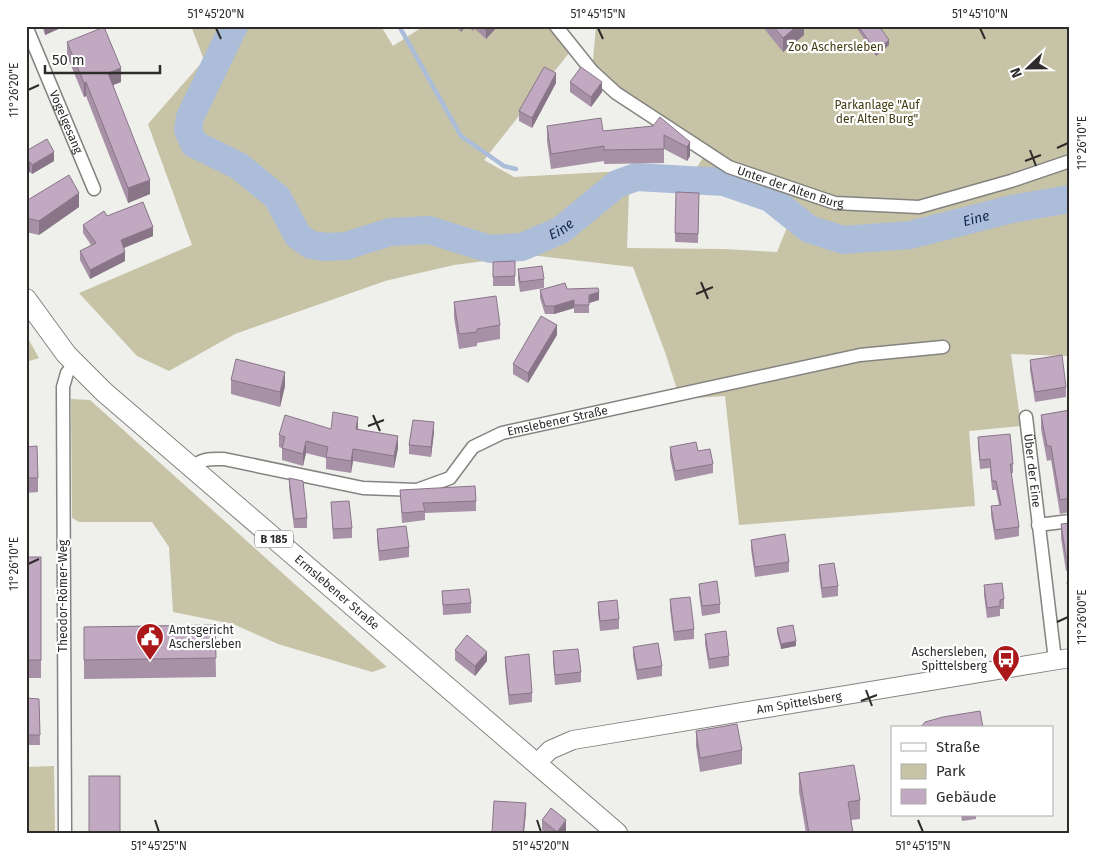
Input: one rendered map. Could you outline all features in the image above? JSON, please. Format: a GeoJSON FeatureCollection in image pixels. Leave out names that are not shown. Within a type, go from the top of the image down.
{"type":"FeatureCollection","features":[{"type":"Feature","properties":{"kind":"main road","name":"Ermslebener Straße"},"geometry":{"type":"LineString","coordinates":[[26,299],[49,333],[104,392],[617,833]]}},
{"type":"Feature","properties":{"kind":"main road","name":"Am Spittelsberg"},"geometry":{"type":"LineString","coordinates":[[536,764],[550,750],[573,740],[1063,659]]}},
{"type":"Feature","properties":{"kind":"street","name":"Vogelgesang"},"geometry":{"type":"LineString","coordinates":[[26,26],[94,189]]}},
{"type":"Feature","properties":{"kind":"street","name":"Unter der Alten Burg"},"geometry":{"type":"LineString","coordinates":[[556,26],[592,71],[616,94],[729,166],[836,203],[919,207],[1011,181],[1070,161]]}},
{"type":"Feature","properties":{"kind":"street","name":"Emslebener Straße"},"geometry":{"type":"LineString","coordinates":[[191,468],[198,461],[207,458],[224,459],[363,488],[417,490],[434,486],[450,478],[473,447],[502,433],[860,354],[943,347]]}},
{"type":"Feature","properties":{"kind":"street","name":"Theodor-Römer-Weg"},"geometry":{"type":"LineString","coordinates":[[65,833],[62,395],[67,373],[75,363]]}},
{"type":"Feature","properties":{"kind":"street","name":"Über der Eine"},"geometry":{"type":"LineString","coordinates":[[1026,417],[1038,524],[1063,659]]}},
{"type":"Feature","properties":{"kind":"street","name":"Über der Eine"},"geometry":{"type":"LineString","coordinates":[[1038,524],[1070,521]]}},
{"type":"Feature","properties":{"kind":"green space"},"geometry":{"type":"Polygon","coordinates":[[[191,26],[381,26],[393,46],[424,26],[556,26],[573,48],[484,160],[514,177],[697,167],[705,155],[592,71],[596,26],[1070,26],[1070,356],[1011,354],[1021,426],[969,431],[975,506],[739,525],[725,396],[680,399],[665,352],[633,267],[530,255],[454,265],[385,281],[235,334],[169,371],[137,356],[79,293],[192,245],[148,124],[204,60],[191,26]],[[708,186],[629,191],[627,248],[724,249],[777,252],[790,220],[708,186]]]}},
{"type":"Feature","properties":{"kind":"green space"},"geometry":{"type":"Polygon","coordinates":[[[26,335],[39,358],[26,362],[26,335]]]}},
{"type":"Feature","properties":{"kind":"green space"},"geometry":{"type":"Polygon","coordinates":[[[71,399],[90,400],[387,667],[372,672],[278,644],[233,624],[173,612],[169,547],[152,522],[79,522],[72,518],[71,399]]]}},
{"type":"Feature","properties":{"kind":"green space"},"geometry":{"type":"Polygon","coordinates":[[[54,766],[55,833],[26,833],[26,767],[54,766]]]}},
{"type":"Feature","properties":{"kind":"building"},"geometry":{"type":"Polygon","coordinates":[[[773,26],[797,26],[783,38],[773,26]]]}},
{"type":"Feature","properties":{"kind":"building"},"geometry":{"type":"Polygon","coordinates":[[[858,26],[879,26],[889,40],[876,51],[858,26]]]}},
{"type":"Feature","properties":{"kind":"building"},"geometry":{"type":"Polygon","coordinates":[[[104,27],[121,68],[108,73],[150,180],[128,188],[86,82],[84,83],[67,42],[104,27]]]}},
{"type":"Feature","properties":{"kind":"building"},"geometry":{"type":"Polygon","coordinates":[[[544,67],[556,73],[532,118],[519,111],[544,67]]]}},
{"type":"Feature","properties":{"kind":"building"},"geometry":{"type":"Polygon","coordinates":[[[581,67],[602,82],[591,97],[570,82],[581,67]]]}},
{"type":"Feature","properties":{"kind":"building"},"geometry":{"type":"Polygon","coordinates":[[[660,117],[690,142],[687,147],[664,135],[664,149],[604,150],[604,146],[551,154],[547,126],[601,118],[603,131],[653,126],[660,117]]]}},
{"type":"Feature","properties":{"kind":"building"},"geometry":{"type":"Polygon","coordinates":[[[47,139],[54,152],[32,165],[30,162],[26,164],[26,151],[47,139]]]}},
{"type":"Feature","properties":{"kind":"building"},"geometry":{"type":"Polygon","coordinates":[[[69,175],[79,193],[39,221],[26,218],[26,201],[69,175]]]}},
{"type":"Feature","properties":{"kind":"building"},"geometry":{"type":"Polygon","coordinates":[[[676,192],[699,193],[698,234],[675,233],[676,192]]]}},
{"type":"Feature","properties":{"kind":"building"},"geometry":{"type":"Polygon","coordinates":[[[143,202],[153,227],[121,240],[125,252],[90,270],[80,251],[96,243],[83,225],[104,211],[107,216],[143,202]]]}},
{"type":"Feature","properties":{"kind":"building"},"geometry":{"type":"Polygon","coordinates":[[[515,261],[515,276],[493,277],[493,262],[515,261]]]}},
{"type":"Feature","properties":{"kind":"building"},"geometry":{"type":"Polygon","coordinates":[[[542,266],[544,279],[520,282],[518,269],[542,266]]]}},
{"type":"Feature","properties":{"kind":"building"},"geometry":{"type":"Polygon","coordinates":[[[565,283],[567,289],[598,288],[599,292],[589,295],[589,305],[574,305],[574,300],[554,306],[545,306],[540,290],[565,283]]]}},
{"type":"Feature","properties":{"kind":"building"},"geometry":{"type":"Polygon","coordinates":[[[496,296],[500,325],[477,329],[477,332],[459,334],[454,302],[496,296]]]}},
{"type":"Feature","properties":{"kind":"building"},"geometry":{"type":"Polygon","coordinates":[[[541,316],[557,325],[528,373],[513,364],[541,316]]]}},
{"type":"Feature","properties":{"kind":"building"},"geometry":{"type":"Polygon","coordinates":[[[1062,355],[1066,387],[1035,392],[1030,360],[1062,355]]]}},
{"type":"Feature","properties":{"kind":"building"},"geometry":{"type":"Polygon","coordinates":[[[236,359],[285,372],[280,392],[231,380],[236,359]]]}},
{"type":"Feature","properties":{"kind":"building"},"geometry":{"type":"Polygon","coordinates":[[[1070,410],[1070,498],[1060,500],[1051,446],[1047,446],[1041,415],[1070,410]]]}},
{"type":"Feature","properties":{"kind":"building"},"geometry":{"type":"Polygon","coordinates":[[[333,412],[358,417],[356,429],[398,436],[394,456],[353,449],[351,461],[326,457],[328,447],[306,441],[303,454],[282,448],[285,437],[279,435],[285,415],[331,429],[333,412]]]}},
{"type":"Feature","properties":{"kind":"building"},"geometry":{"type":"Polygon","coordinates":[[[413,420],[434,422],[431,447],[409,445],[413,420]]]}},
{"type":"Feature","properties":{"kind":"building"},"geometry":{"type":"Polygon","coordinates":[[[1010,434],[1013,464],[1010,464],[1019,527],[995,530],[991,506],[1001,505],[996,481],[992,481],[990,459],[980,460],[978,437],[1010,434]]]}},
{"type":"Feature","properties":{"kind":"building"},"geometry":{"type":"Polygon","coordinates":[[[696,442],[698,451],[710,449],[713,464],[675,471],[670,447],[696,442]]]}},
{"type":"Feature","properties":{"kind":"building"},"geometry":{"type":"Polygon","coordinates":[[[37,446],[38,478],[26,478],[26,447],[37,446]]]}},
{"type":"Feature","properties":{"kind":"building"},"geometry":{"type":"Polygon","coordinates":[[[289,478],[303,481],[307,518],[294,519],[289,478]]]}},
{"type":"Feature","properties":{"kind":"building"},"geometry":{"type":"Polygon","coordinates":[[[475,486],[476,501],[423,503],[425,511],[402,513],[400,490],[475,486]]]}},
{"type":"Feature","properties":{"kind":"building"},"geometry":{"type":"Polygon","coordinates":[[[349,501],[352,528],[333,529],[331,502],[349,501]]]}},
{"type":"Feature","properties":{"kind":"building"},"geometry":{"type":"Polygon","coordinates":[[[1070,523],[1070,556],[1066,557],[1061,524],[1070,523]]]}},
{"type":"Feature","properties":{"kind":"building"},"geometry":{"type":"Polygon","coordinates":[[[406,526],[409,547],[379,551],[377,529],[406,526]]]}},
{"type":"Feature","properties":{"kind":"building"},"geometry":{"type":"Polygon","coordinates":[[[785,534],[789,562],[755,567],[751,540],[785,534]]]}},
{"type":"Feature","properties":{"kind":"building"},"geometry":{"type":"Polygon","coordinates":[[[26,557],[41,557],[41,660],[26,660],[26,557]]]}},
{"type":"Feature","properties":{"kind":"building"},"geometry":{"type":"Polygon","coordinates":[[[834,563],[838,586],[822,588],[819,565],[834,563]]]}},
{"type":"Feature","properties":{"kind":"building"},"geometry":{"type":"Polygon","coordinates":[[[717,581],[720,604],[702,606],[699,584],[717,581]]]}},
{"type":"Feature","properties":{"kind":"building"},"geometry":{"type":"Polygon","coordinates":[[[1067,582],[1070,582],[1070,600],[1067,582]]]}},
{"type":"Feature","properties":{"kind":"building"},"geometry":{"type":"Polygon","coordinates":[[[1002,583],[1004,599],[1000,600],[1000,606],[987,608],[984,585],[1002,583]]]}},
{"type":"Feature","properties":{"kind":"building"},"geometry":{"type":"Polygon","coordinates":[[[469,589],[471,603],[443,605],[442,591],[469,589]]]}},
{"type":"Feature","properties":{"kind":"building"},"geometry":{"type":"Polygon","coordinates":[[[690,597],[694,629],[674,632],[670,599],[690,597]]]}},
{"type":"Feature","properties":{"kind":"building"},"geometry":{"type":"Polygon","coordinates":[[[617,600],[619,619],[600,621],[598,602],[617,600]]]}},
{"type":"Feature","properties":{"kind":"building"},"geometry":{"type":"Polygon","coordinates":[[[215,625],[216,658],[84,660],[84,627],[215,625]]]}},
{"type":"Feature","properties":{"kind":"building"},"geometry":{"type":"Polygon","coordinates":[[[793,625],[796,641],[781,644],[777,628],[793,625]]]}},
{"type":"Feature","properties":{"kind":"building"},"geometry":{"type":"Polygon","coordinates":[[[726,631],[729,656],[709,659],[705,634],[726,631]]]}},
{"type":"Feature","properties":{"kind":"building"},"geometry":{"type":"Polygon","coordinates":[[[467,635],[487,652],[475,666],[455,650],[467,635]]]}},
{"type":"Feature","properties":{"kind":"building"},"geometry":{"type":"Polygon","coordinates":[[[658,643],[662,666],[637,670],[633,647],[658,643]]]}},
{"type":"Feature","properties":{"kind":"building"},"geometry":{"type":"Polygon","coordinates":[[[578,649],[581,672],[555,675],[553,651],[578,649]]]}},
{"type":"Feature","properties":{"kind":"building"},"geometry":{"type":"Polygon","coordinates":[[[529,654],[532,693],[509,695],[505,657],[529,654]]]}},
{"type":"Feature","properties":{"kind":"building"},"geometry":{"type":"Polygon","coordinates":[[[26,698],[39,699],[40,735],[26,735],[26,698]]]}},
{"type":"Feature","properties":{"kind":"building"},"geometry":{"type":"Polygon","coordinates":[[[980,711],[983,726],[922,726],[925,722],[980,711]]]}},
{"type":"Feature","properties":{"kind":"building"},"geometry":{"type":"Polygon","coordinates":[[[737,724],[742,750],[700,758],[696,731],[737,724]]]}},
{"type":"Feature","properties":{"kind":"building"},"geometry":{"type":"Polygon","coordinates":[[[854,765],[860,800],[848,802],[853,833],[809,833],[799,773],[854,765]]]}},
{"type":"Feature","properties":{"kind":"building"},"geometry":{"type":"Polygon","coordinates":[[[89,776],[120,776],[120,833],[89,833],[89,776]]]}},
{"type":"Feature","properties":{"kind":"building"},"geometry":{"type":"Polygon","coordinates":[[[494,801],[526,803],[523,833],[492,833],[494,801]]]}},
{"type":"Feature","properties":{"kind":"building"},"geometry":{"type":"Polygon","coordinates":[[[551,808],[566,820],[557,832],[542,820],[551,808]]]}},
{"type":"Feature","properties":{"kind":"waterway","name":"Eine"},"geometry":{"type":"LineString","coordinates":[[234,26],[190,117],[188,130],[194,144],[239,166],[277,197],[298,236],[311,245],[326,247],[346,246],[390,232],[429,230],[490,249],[522,247],[561,230],[617,184],[636,177],[724,182],[770,198],[809,229],[843,240],[910,235],[1012,209],[1070,199]]}},
{"type":"Feature","properties":{"kind":"waterway"},"geometry":{"type":"LineString","coordinates":[[399,26],[461,136],[504,166],[516,169]]}},
{"type":"Feature","properties":{"kind":"place","name":"Amtsgericht Aschersleben"},"geometry":{"type":"Point","coordinates":[150,661]}},
{"type":"Feature","properties":{"kind":"place","name":"Aschersleben, Spittelsberg"},"geometry":{"type":"Point","coordinates":[1006,683]}},
{"type":"Feature","properties":{"kind":"park label","name":"Zoo Aschersleben"},"geometry":{"type":"Point","coordinates":[836,47]}},
{"type":"Feature","properties":{"kind":"park label","name":"Parkanlage \"Auf der Alten Burg\""},"geometry":{"type":"Point","coordinates":[877,112]}}]}
